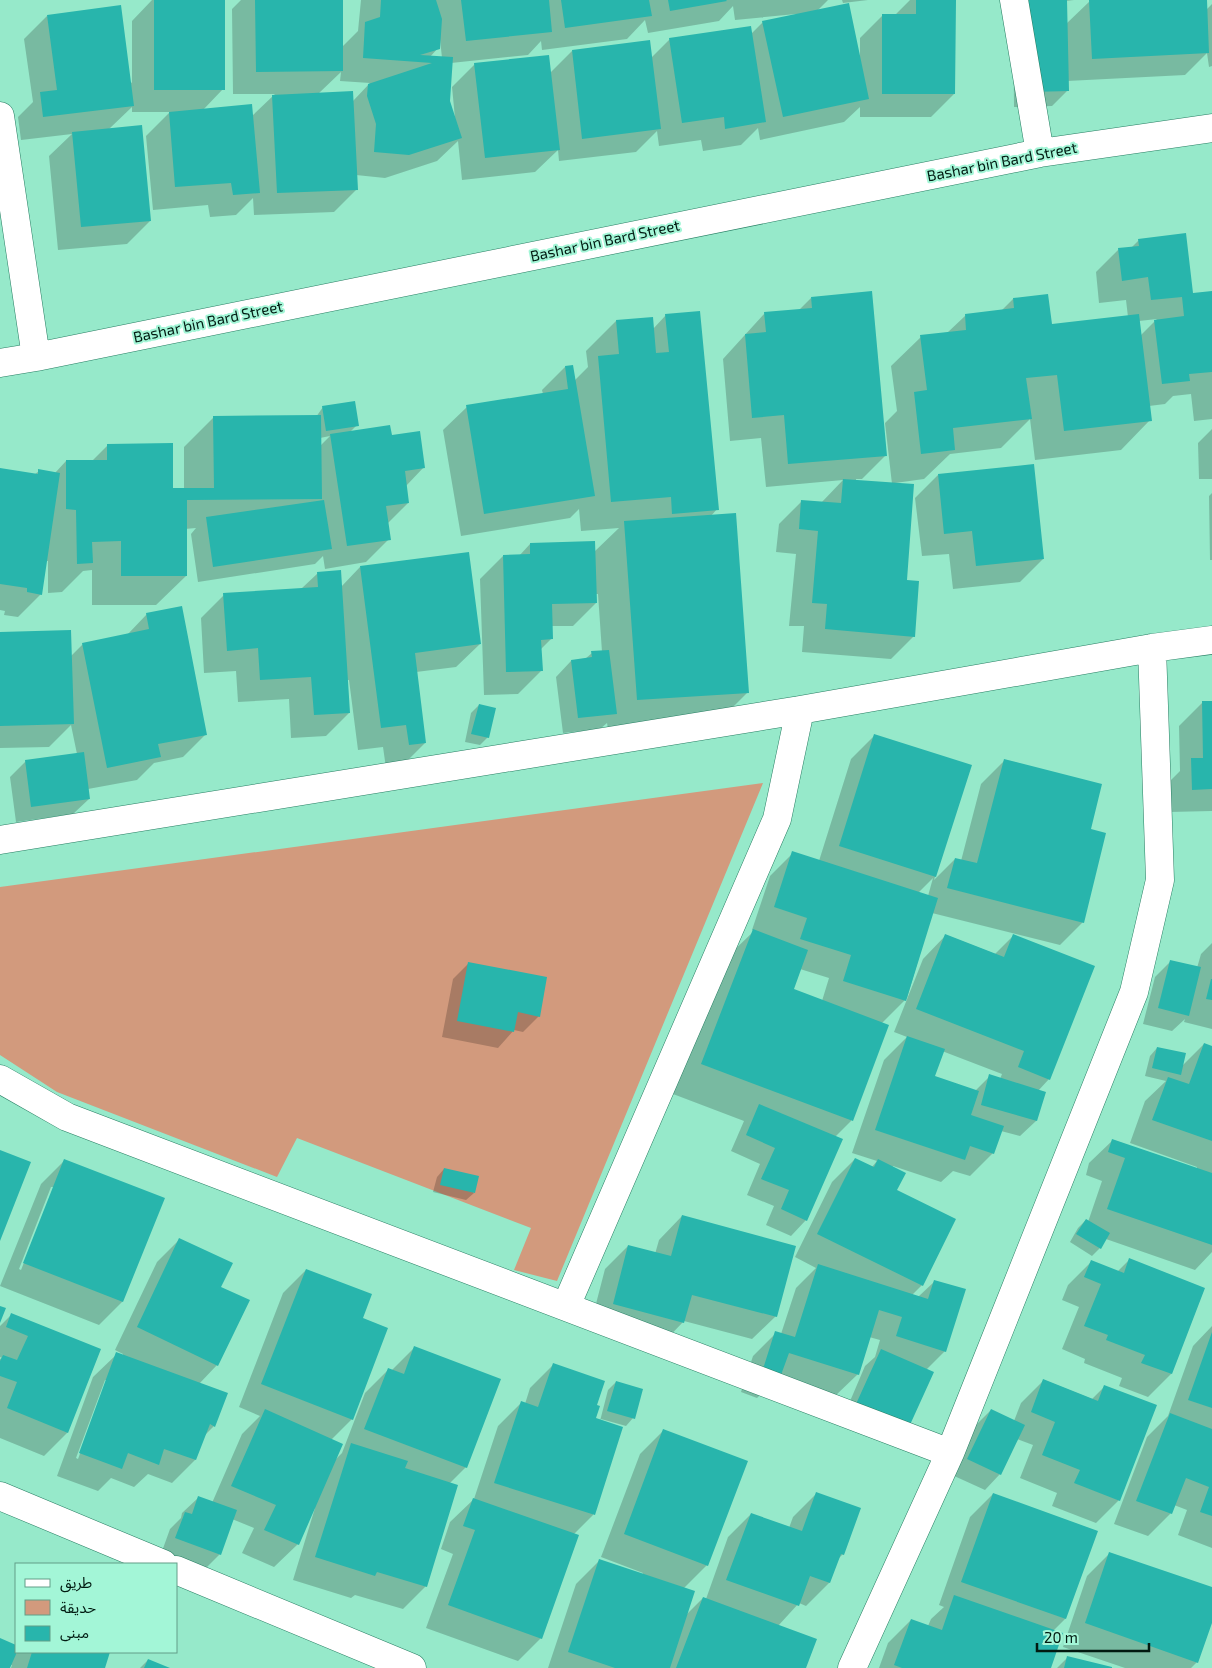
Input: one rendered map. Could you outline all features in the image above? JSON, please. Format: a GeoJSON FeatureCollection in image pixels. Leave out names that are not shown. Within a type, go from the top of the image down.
{"type":"FeatureCollection","features":[{"type":"Feature","properties":{"kind":"street"},"geometry":{"type":"LineString","coordinates":[[1014,0],[1040,153]]}},
{"type":"Feature","properties":{"kind":"street"},"geometry":{"type":"LineString","coordinates":[[0,116],[36,357]]}},
{"type":"Feature","properties":{"kind":"street","name":"Bashar bin Bard Street"},"geometry":{"type":"LineString","coordinates":[[0,363],[1040,153],[1212,128]]}},
{"type":"Feature","properties":{"kind":"street"},"geometry":{"type":"LineString","coordinates":[[0,840],[800,710],[1152,648],[1212,640]]}},
{"type":"Feature","properties":{"kind":"street"},"geometry":{"type":"LineString","coordinates":[[852,1668],[950,1453],[1134,992],[1160,880],[1152,648]]}},
{"type":"Feature","properties":{"kind":"street"},"geometry":{"type":"LineString","coordinates":[[566,1306],[777,819],[800,710]]}},
{"type":"Feature","properties":{"kind":"street"},"geometry":{"type":"LineString","coordinates":[[0,1079],[67,1117],[950,1453]]}},
{"type":"Feature","properties":{"kind":"street"},"geometry":{"type":"LineString","coordinates":[[0,1496],[161,1563]]}},
{"type":"Feature","properties":{"kind":"street"},"geometry":{"type":"LineString","coordinates":[[178,1571],[412,1668]]}},
{"type":"Feature","properties":{"kind":"green space"},"geometry":{"type":"Polygon","coordinates":[[[763,783],[557,1281],[514,1270],[531,1228],[297,1138],[277,1177],[57,1092],[0,1055],[0,887],[763,783]]]}},
{"type":"Feature","properties":{"kind":"building"},"geometry":{"type":"Polygon","coordinates":[[[154,0],[225,0],[225,90],[154,90],[154,0]]]}},
{"type":"Feature","properties":{"kind":"building"},"geometry":{"type":"Polygon","coordinates":[[[255,0],[343,0],[343,71],[256,72],[255,0]]]}},
{"type":"Feature","properties":{"kind":"building"},"geometry":{"type":"Polygon","coordinates":[[[381,0],[436,0],[442,19],[440,49],[420,55],[453,57],[450,101],[462,138],[409,155],[374,152],[376,124],[367,96],[368,84],[432,63],[363,58],[365,22],[380,17],[381,0]]]}},
{"type":"Feature","properties":{"kind":"building"},"geometry":{"type":"Polygon","coordinates":[[[461,0],[549,0],[552,32],[466,41],[461,0]]]}},
{"type":"Feature","properties":{"kind":"building"},"geometry":{"type":"Polygon","coordinates":[[[561,0],[649,0],[652,16],[565,28],[561,0]]]}},
{"type":"Feature","properties":{"kind":"building"},"geometry":{"type":"Polygon","coordinates":[[[668,0],[726,0],[727,1],[670,11],[668,0]]]}},
{"type":"Feature","properties":{"kind":"building"},"geometry":{"type":"Polygon","coordinates":[[[916,0],[956,0],[955,94],[882,94],[882,14],[916,14],[916,0]]]}},
{"type":"Feature","properties":{"kind":"building"},"geometry":{"type":"Polygon","coordinates":[[[1029,0],[1067,0],[1069,91],[1030,92],[1029,0]]]}},
{"type":"Feature","properties":{"kind":"building"},"geometry":{"type":"Polygon","coordinates":[[[1089,0],[1207,0],[1209,53],[1092,59],[1089,0]]]}},
{"type":"Feature","properties":{"kind":"building"},"geometry":{"type":"Polygon","coordinates":[[[849,3],[869,99],[783,117],[762,21],[849,3]]]}},
{"type":"Feature","properties":{"kind":"building"},"geometry":{"type":"Polygon","coordinates":[[[121,5],[134,106],[43,117],[40,92],[57,90],[47,15],[121,5]]]}},
{"type":"Feature","properties":{"kind":"building"},"geometry":{"type":"Polygon","coordinates":[[[751,26],[766,122],[725,129],[724,117],[682,123],[669,38],[751,26]]]}},
{"type":"Feature","properties":{"kind":"building"},"geometry":{"type":"Polygon","coordinates":[[[650,40],[661,129],[582,139],[572,50],[650,40]]]}},
{"type":"Feature","properties":{"kind":"building"},"geometry":{"type":"Polygon","coordinates":[[[549,55],[560,150],[485,158],[474,63],[549,55]]]}},
{"type":"Feature","properties":{"kind":"building"},"geometry":{"type":"Polygon","coordinates":[[[353,91],[358,190],[277,193],[272,95],[353,91]]]}},
{"type":"Feature","properties":{"kind":"building"},"geometry":{"type":"Polygon","coordinates":[[[252,104],[260,193],[233,195],[231,183],[175,187],[169,112],[252,104]]]}},
{"type":"Feature","properties":{"kind":"building"},"geometry":{"type":"Polygon","coordinates":[[[142,125],[151,221],[81,227],[72,132],[142,125]]]}},
{"type":"Feature","properties":{"kind":"building"},"geometry":{"type":"Polygon","coordinates":[[[1186,233],[1193,293],[1212,291],[1212,372],[1189,374],[1190,381],[1162,384],[1154,320],[1184,316],[1182,297],[1151,300],[1148,277],[1122,281],[1118,248],[1139,246],[1138,239],[1186,233]]]}},
{"type":"Feature","properties":{"kind":"building"},"geometry":{"type":"Polygon","coordinates":[[[872,291],[887,456],[788,464],[784,415],[752,418],[745,334],[766,332],[764,312],[812,308],[811,297],[872,291]]]}},
{"type":"Feature","properties":{"kind":"building"},"geometry":{"type":"Polygon","coordinates":[[[1048,294],[1052,324],[1139,314],[1152,421],[1064,431],[1057,375],[1026,378],[1032,419],[953,428],[955,450],[921,454],[914,392],[927,390],[920,335],[966,330],[965,314],[1014,308],[1013,298],[1048,294]]]}},
{"type":"Feature","properties":{"kind":"building"},"geometry":{"type":"Polygon","coordinates":[[[700,311],[719,510],[672,514],[671,497],[611,502],[598,356],[619,354],[616,320],[653,317],[656,353],[669,352],[665,314],[700,311]]]}},
{"type":"Feature","properties":{"kind":"building"},"geometry":{"type":"Polygon","coordinates":[[[573,365],[595,496],[484,514],[466,405],[568,389],[565,366],[573,365]]]}},
{"type":"Feature","properties":{"kind":"building"},"geometry":{"type":"Polygon","coordinates":[[[355,401],[359,426],[326,431],[322,406],[355,401]]]}},
{"type":"Feature","properties":{"kind":"building"},"geometry":{"type":"Polygon","coordinates":[[[321,415],[322,499],[187,500],[187,576],[121,576],[121,541],[92,542],[93,563],[77,564],[76,510],[66,509],[66,460],[107,460],[107,444],[173,443],[173,488],[214,488],[213,416],[321,415]]]}},
{"type":"Feature","properties":{"kind":"building"},"geometry":{"type":"Polygon","coordinates":[[[390,425],[392,435],[420,431],[425,468],[405,471],[409,503],[386,506],[391,540],[347,546],[330,434],[390,425]]]}},
{"type":"Feature","properties":{"kind":"building"},"geometry":{"type":"Polygon","coordinates":[[[1034,464],[1044,559],[976,566],[972,531],[944,534],[938,474],[1034,464]]]}},
{"type":"Feature","properties":{"kind":"building"},"geometry":{"type":"Polygon","coordinates":[[[0,468],[38,474],[38,469],[60,473],[42,595],[27,592],[27,588],[0,584],[0,468]]]}},
{"type":"Feature","properties":{"kind":"building"},"geometry":{"type":"Polygon","coordinates":[[[843,479],[914,484],[907,580],[919,581],[915,637],[825,629],[827,604],[812,603],[818,531],[799,529],[801,500],[841,503],[843,479]]]}},
{"type":"Feature","properties":{"kind":"building"},"geometry":{"type":"Polygon","coordinates":[[[324,500],[332,549],[213,567],[206,517],[324,500]]]}},
{"type":"Feature","properties":{"kind":"building"},"geometry":{"type":"Polygon","coordinates":[[[736,513],[749,693],[637,700],[624,521],[736,513]]]}},
{"type":"Feature","properties":{"kind":"building"},"geometry":{"type":"Polygon","coordinates":[[[595,541],[597,603],[552,604],[553,639],[541,640],[543,671],[506,672],[503,555],[530,554],[530,543],[595,541]]]}},
{"type":"Feature","properties":{"kind":"building"},"geometry":{"type":"Polygon","coordinates":[[[469,552],[481,644],[415,653],[426,743],[409,745],[406,725],[381,728],[360,566],[469,552]]]}},
{"type":"Feature","properties":{"kind":"building"},"geometry":{"type":"Polygon","coordinates":[[[341,570],[350,713],[314,715],[311,677],[260,680],[258,648],[227,651],[223,593],[318,587],[317,572],[341,570]]]}},
{"type":"Feature","properties":{"kind":"building"},"geometry":{"type":"Polygon","coordinates":[[[182,606],[207,735],[158,744],[161,757],[107,768],[82,643],[149,629],[146,613],[182,606]]]}},
{"type":"Feature","properties":{"kind":"building"},"geometry":{"type":"Polygon","coordinates":[[[71,630],[74,724],[0,726],[0,632],[71,630]]]}},
{"type":"Feature","properties":{"kind":"building"},"geometry":{"type":"Polygon","coordinates":[[[609,650],[617,714],[578,718],[571,660],[592,657],[591,651],[609,650]]]}},
{"type":"Feature","properties":{"kind":"building"},"geometry":{"type":"Polygon","coordinates":[[[1202,701],[1212,701],[1212,789],[1192,790],[1191,758],[1203,758],[1202,701]]]}},
{"type":"Feature","properties":{"kind":"building"},"geometry":{"type":"Polygon","coordinates":[[[479,704],[496,708],[489,738],[471,734],[479,704]]]}},
{"type":"Feature","properties":{"kind":"building"},"geometry":{"type":"Polygon","coordinates":[[[874,734],[972,765],[936,877],[839,846],[874,734]]]}},
{"type":"Feature","properties":{"kind":"building"},"geometry":{"type":"Polygon","coordinates":[[[84,752],[90,799],[31,807],[25,760],[84,752]]]}},
{"type":"Feature","properties":{"kind":"building"},"geometry":{"type":"Polygon","coordinates":[[[1004,759],[1102,784],[1091,829],[1106,833],[1084,923],[947,888],[955,858],[977,863],[1004,759]]]}},
{"type":"Feature","properties":{"kind":"building"},"geometry":{"type":"Polygon","coordinates":[[[792,851],[938,898],[906,1001],[843,981],[851,955],[800,939],[807,918],[774,907],[792,851]]]}},
{"type":"Feature","properties":{"kind":"building"},"geometry":{"type":"Polygon","coordinates":[[[753,929],[808,950],[794,989],[889,1025],[853,1121],[701,1064],[753,929]]]}},
{"type":"Feature","properties":{"kind":"building"},"geometry":{"type":"Polygon","coordinates":[[[945,934],[1004,957],[1013,934],[1095,966],[1050,1080],[1018,1067],[1024,1051],[916,1009],[945,934]]]}},
{"type":"Feature","properties":{"kind":"building"},"geometry":{"type":"Polygon","coordinates":[[[1170,960],[1201,967],[1189,1016],[1158,1008],[1170,960]]]}},
{"type":"Feature","properties":{"kind":"building"},"geometry":{"type":"Polygon","coordinates":[[[468,962],[547,977],[540,1017],[518,1012],[514,1032],[457,1021],[468,962]]]}},
{"type":"Feature","properties":{"kind":"building"},"geometry":{"type":"Polygon","coordinates":[[[1212,979],[1212,1000],[1206,999],[1212,979]]]}},
{"type":"Feature","properties":{"kind":"building"},"geometry":{"type":"Polygon","coordinates":[[[907,1036],[945,1049],[935,1076],[979,1091],[971,1115],[1004,1126],[994,1154],[970,1146],[965,1160],[875,1130],[907,1036]]]}},
{"type":"Feature","properties":{"kind":"building"},"geometry":{"type":"Polygon","coordinates":[[[1204,1043],[1212,1046],[1212,1141],[1152,1120],[1168,1077],[1189,1084],[1204,1043]]]}},
{"type":"Feature","properties":{"kind":"building"},"geometry":{"type":"Polygon","coordinates":[[[1157,1047],[1186,1053],[1181,1075],[1152,1068],[1157,1047]]]}},
{"type":"Feature","properties":{"kind":"building"},"geometry":{"type":"Polygon","coordinates":[[[989,1074],[1046,1092],[1037,1121],[981,1105],[989,1074]]]}},
{"type":"Feature","properties":{"kind":"building"},"geometry":{"type":"Polygon","coordinates":[[[759,1104],[843,1139],[807,1221],[781,1209],[789,1190],[761,1179],[775,1148],[746,1135],[759,1104]]]}},
{"type":"Feature","properties":{"kind":"building"},"geometry":{"type":"Polygon","coordinates":[[[1112,1139],[1212,1173],[1212,1245],[1107,1209],[1125,1158],[1108,1152],[1112,1139]]]}},
{"type":"Feature","properties":{"kind":"building"},"geometry":{"type":"Polygon","coordinates":[[[0,1150],[31,1162],[0,1241],[0,1150]]]}},
{"type":"Feature","properties":{"kind":"building"},"geometry":{"type":"Polygon","coordinates":[[[855,1158],[874,1167],[878,1159],[906,1173],[897,1190],[956,1219],[923,1286],[817,1234],[855,1158]]]}},
{"type":"Feature","properties":{"kind":"building"},"geometry":{"type":"Polygon","coordinates":[[[64,1159],[165,1198],[123,1302],[23,1263],[64,1159]]]}},
{"type":"Feature","properties":{"kind":"building"},"geometry":{"type":"Polygon","coordinates":[[[444,1168],[479,1176],[475,1193],[440,1185],[444,1168]]]}},
{"type":"Feature","properties":{"kind":"building"},"geometry":{"type":"Polygon","coordinates":[[[682,1215],[796,1246],[777,1317],[692,1295],[684,1323],[613,1304],[628,1245],[671,1256],[682,1215]]]}},
{"type":"Feature","properties":{"kind":"building"},"geometry":{"type":"Polygon","coordinates":[[[1086,1219],[1110,1233],[1101,1249],[1076,1234],[1086,1219]]]}},
{"type":"Feature","properties":{"kind":"building"},"geometry":{"type":"Polygon","coordinates":[[[179,1238],[233,1263],[221,1287],[250,1300],[218,1366],[137,1327],[179,1238]]]}},
{"type":"Feature","properties":{"kind":"building"},"geometry":{"type":"Polygon","coordinates":[[[1129,1258],[1205,1288],[1172,1374],[1141,1363],[1145,1355],[1106,1340],[1108,1335],[1084,1326],[1101,1284],[1084,1277],[1091,1260],[1124,1273],[1129,1258]]]}},
{"type":"Feature","properties":{"kind":"building"},"geometry":{"type":"Polygon","coordinates":[[[818,1264],[928,1299],[934,1280],[966,1289],[946,1352],[896,1336],[902,1317],[879,1310],[859,1375],[789,1353],[781,1375],[763,1369],[775,1331],[795,1337],[818,1264]]]}},
{"type":"Feature","properties":{"kind":"building"},"geometry":{"type":"Polygon","coordinates":[[[306,1269],[372,1294],[363,1318],[388,1328],[353,1420],[261,1384],[306,1269]]]}},
{"type":"Feature","properties":{"kind":"building"},"geometry":{"type":"Polygon","coordinates":[[[0,1306],[6,1308],[0,1323],[0,1306]]]}},
{"type":"Feature","properties":{"kind":"building"},"geometry":{"type":"Polygon","coordinates":[[[11,1313],[101,1349],[68,1433],[7,1408],[17,1382],[0,1376],[0,1361],[3,1355],[17,1360],[28,1336],[6,1327],[11,1313]]]}},
{"type":"Feature","properties":{"kind":"building"},"geometry":{"type":"Polygon","coordinates":[[[1212,1332],[1212,1408],[1188,1400],[1212,1332]]]}},
{"type":"Feature","properties":{"kind":"building"},"geometry":{"type":"Polygon","coordinates":[[[414,1346],[501,1379],[467,1468],[364,1429],[388,1368],[404,1374],[414,1346]]]}},
{"type":"Feature","properties":{"kind":"building"},"geometry":{"type":"Polygon","coordinates":[[[881,1349],[934,1372],[909,1427],[856,1404],[881,1349]]]}},
{"type":"Feature","properties":{"kind":"building"},"geometry":{"type":"Polygon","coordinates":[[[116,1352],[228,1393],[215,1427],[210,1424],[196,1460],[164,1449],[159,1465],[128,1453],[122,1469],[79,1453],[116,1352]]]}},
{"type":"Feature","properties":{"kind":"building"},"geometry":{"type":"Polygon","coordinates":[[[553,1363],[605,1381],[597,1405],[600,1406],[596,1418],[623,1427],[595,1515],[494,1483],[521,1401],[538,1407],[553,1363]]]}},
{"type":"Feature","properties":{"kind":"building"},"geometry":{"type":"Polygon","coordinates":[[[1043,1379],[1098,1401],[1104,1385],[1157,1405],[1120,1501],[1074,1483],[1080,1470],[1042,1455],[1055,1422],[1031,1412],[1043,1379]]]}},
{"type":"Feature","properties":{"kind":"building"},"geometry":{"type":"Polygon","coordinates":[[[616,1381],[643,1389],[635,1419],[607,1411],[616,1381]]]}},
{"type":"Feature","properties":{"kind":"building"},"geometry":{"type":"Polygon","coordinates":[[[265,1409],[343,1444],[299,1545],[264,1530],[276,1505],[231,1486],[265,1409]]]}},
{"type":"Feature","properties":{"kind":"building"},"geometry":{"type":"Polygon","coordinates":[[[991,1409],[1025,1425],[1001,1475],[967,1459],[991,1409]]]}},
{"type":"Feature","properties":{"kind":"building"},"geometry":{"type":"Polygon","coordinates":[[[1170,1413],[1212,1429],[1212,1516],[1200,1512],[1209,1487],[1186,1478],[1172,1514],[1136,1501],[1170,1413]]]}},
{"type":"Feature","properties":{"kind":"building"},"geometry":{"type":"Polygon","coordinates":[[[663,1429],[748,1461],[708,1566],[624,1534],[663,1429]]]}},
{"type":"Feature","properties":{"kind":"building"},"geometry":{"type":"Polygon","coordinates":[[[351,1443],[408,1461],[405,1468],[458,1485],[427,1587],[377,1572],[375,1576],[315,1557],[351,1443]]]}},
{"type":"Feature","properties":{"kind":"building"},"geometry":{"type":"Polygon","coordinates":[[[816,1492],[861,1508],[844,1555],[841,1554],[830,1583],[810,1576],[799,1606],[726,1580],[751,1513],[802,1531],[816,1492]]]}},
{"type":"Feature","properties":{"kind":"building"},"geometry":{"type":"Polygon","coordinates":[[[993,1493],[1098,1531],[1066,1619],[961,1582],[993,1493]]]}},
{"type":"Feature","properties":{"kind":"building"},"geometry":{"type":"Polygon","coordinates":[[[198,1496],[237,1510],[221,1555],[175,1538],[185,1512],[192,1514],[198,1496]]]}},
{"type":"Feature","properties":{"kind":"building"},"geometry":{"type":"Polygon","coordinates":[[[473,1498],[579,1535],[542,1639],[448,1605],[475,1530],[463,1526],[473,1498]]]}},
{"type":"Feature","properties":{"kind":"building"},"geometry":{"type":"Polygon","coordinates":[[[1109,1552],[1212,1587],[1212,1623],[1198,1663],[1085,1623],[1109,1552]]]}},
{"type":"Feature","properties":{"kind":"building"},"geometry":{"type":"Polygon","coordinates":[[[599,1559],[695,1591],[670,1668],[615,1668],[568,1652],[599,1559]]]}},
{"type":"Feature","properties":{"kind":"building"},"geometry":{"type":"Polygon","coordinates":[[[954,1595],[1063,1633],[1051,1668],[902,1668],[894,1665],[911,1619],[942,1630],[954,1595]]]}},
{"type":"Feature","properties":{"kind":"building"},"geometry":{"type":"Polygon","coordinates":[[[703,1597],[817,1639],[806,1668],[676,1668],[703,1597]]]}},
{"type":"Feature","properties":{"kind":"building"},"geometry":{"type":"Polygon","coordinates":[[[0,1638],[15,1645],[15,1653],[17,1653],[10,1668],[0,1668],[0,1638]]]}},
{"type":"Feature","properties":{"kind":"building"},"geometry":{"type":"Polygon","coordinates":[[[32,1653],[110,1653],[105,1668],[27,1668],[32,1653]]]}},
{"type":"Feature","properties":{"kind":"building"},"geometry":{"type":"Polygon","coordinates":[[[1067,1656],[1112,1667],[1112,1668],[1064,1668],[1067,1656]]]}},
{"type":"Feature","properties":{"kind":"building"},"geometry":{"type":"Polygon","coordinates":[[[148,1659],[170,1668],[144,1668],[148,1659]]]}}]}
